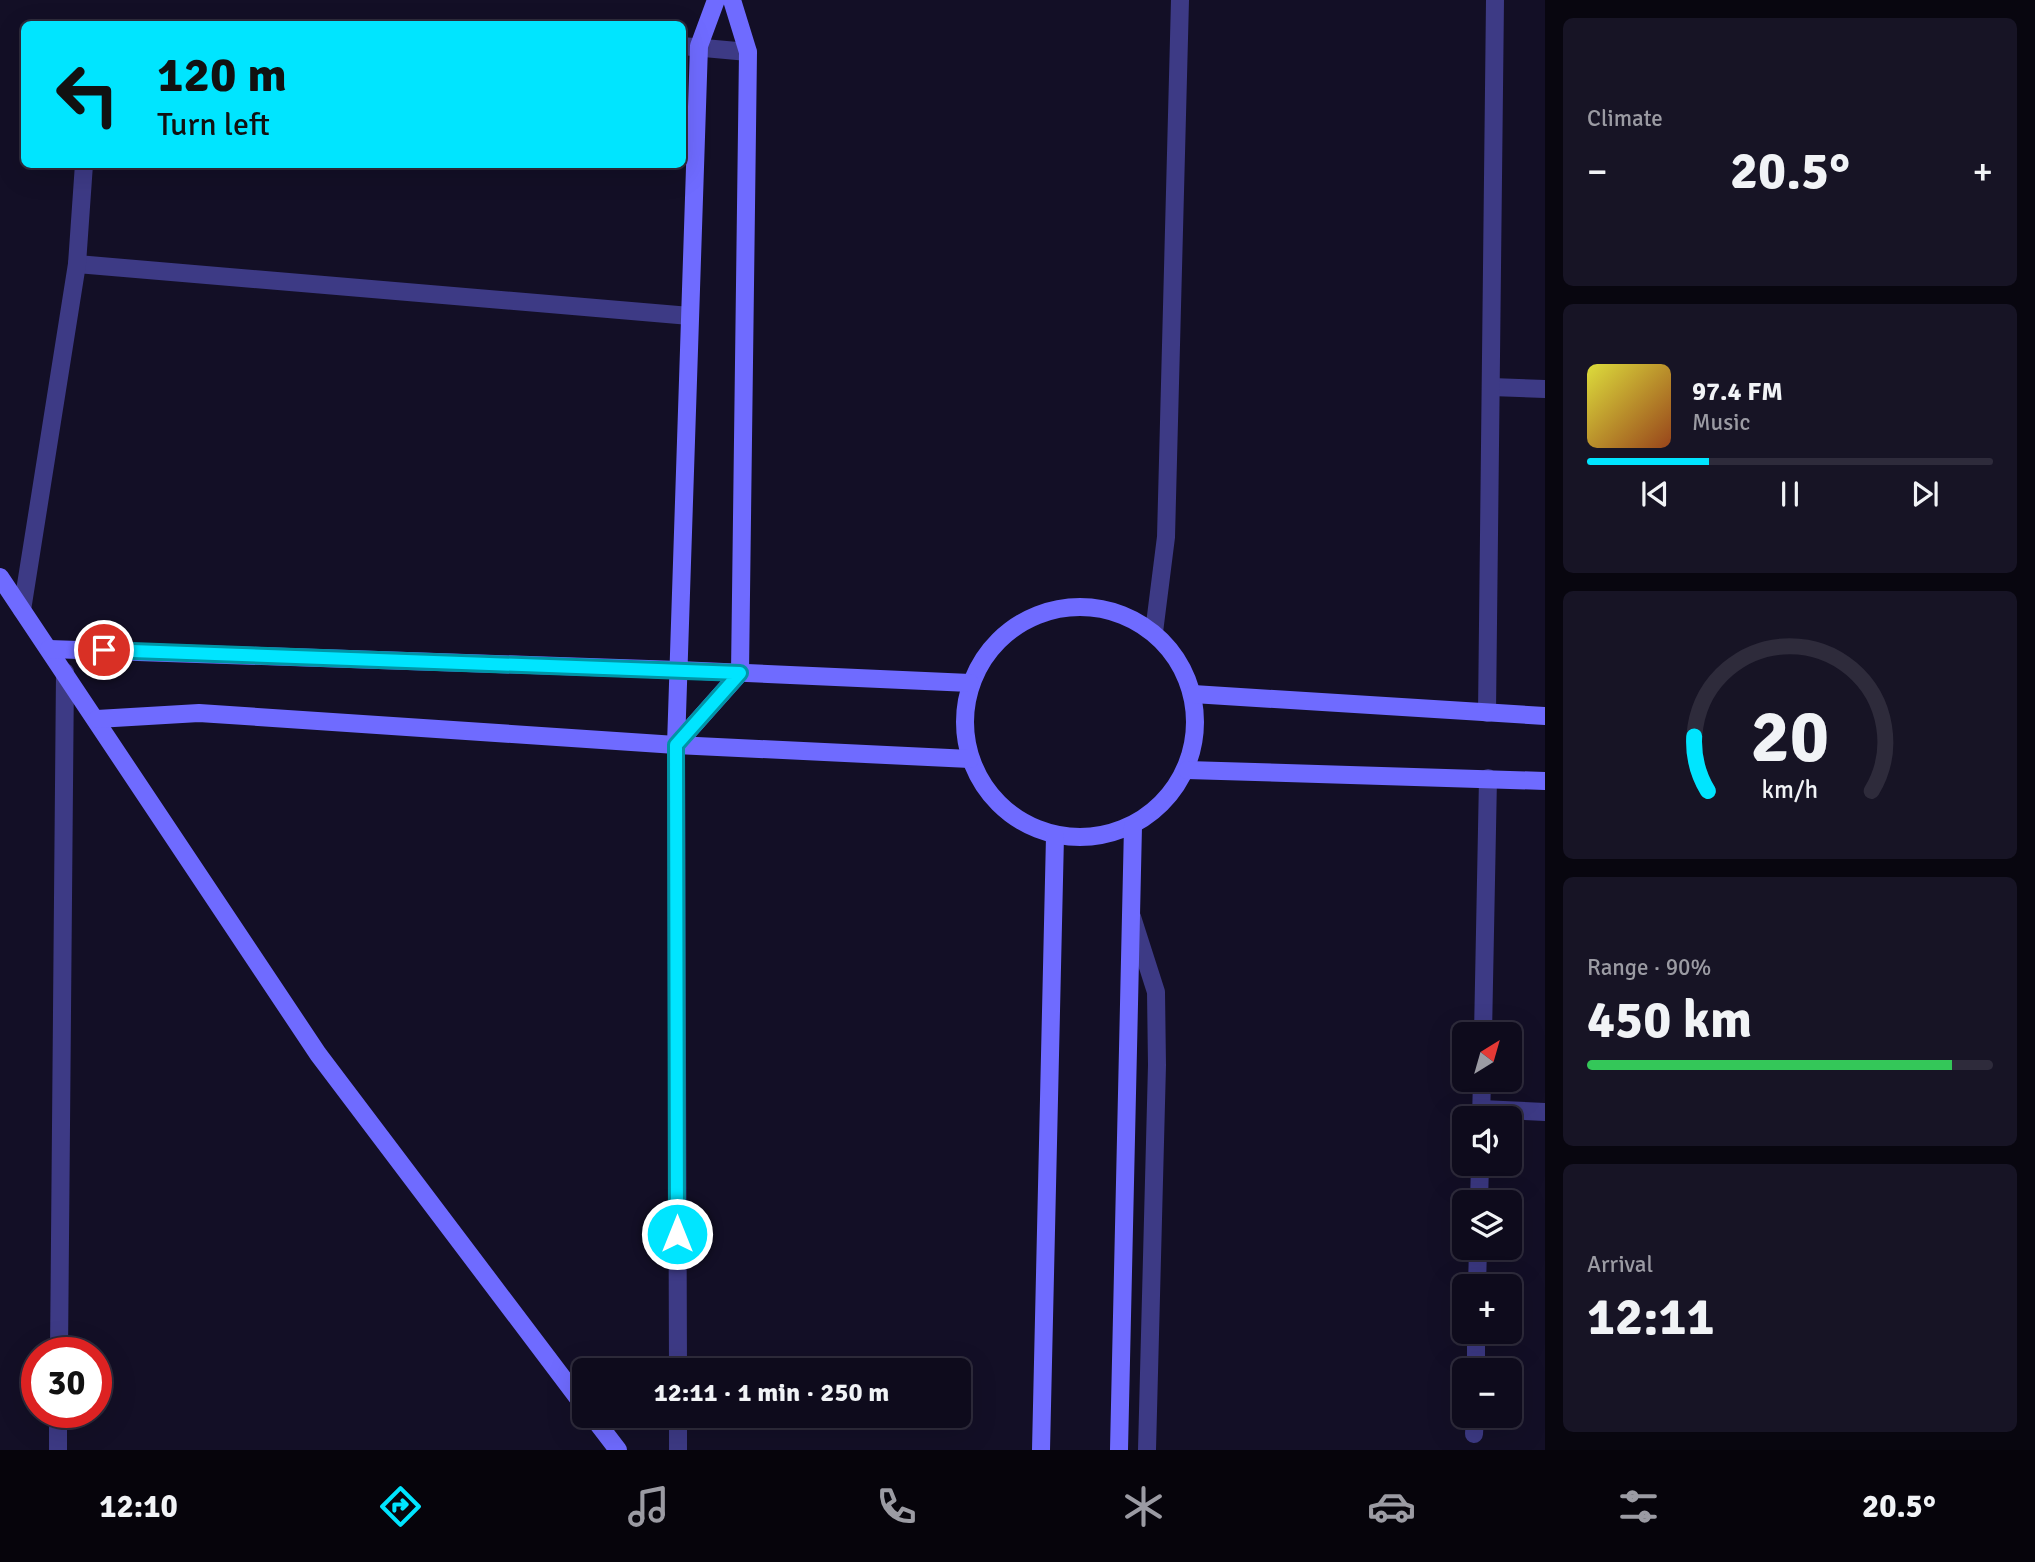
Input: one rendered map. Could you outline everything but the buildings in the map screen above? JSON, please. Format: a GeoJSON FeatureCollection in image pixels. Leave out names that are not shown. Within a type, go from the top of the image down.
{"type":"FeatureCollection","features":[{"type":"Feature","properties":{"kind":"street"},"geometry":{"type":"LineString","coordinates":[[678,1358],[676,745],[690,316],[691,46],[716,0]]}},
{"type":"Feature","properties":{"kind":"street"},"geometry":{"type":"LineString","coordinates":[[676,745],[740,673],[748,52],[732,0]]}},
{"type":"Feature","properties":{"kind":"street"},"geometry":{"type":"LineString","coordinates":[[1154,632],[1166,537],[1180,0]]}},
{"type":"Feature","properties":{"kind":"street"},"geometry":{"type":"LineString","coordinates":[[1487,713],[1495,0]]}},
{"type":"Feature","properties":{"kind":"street"},"geometry":{"type":"LineString","coordinates":[[691,46],[748,52]]}},
{"type":"Feature","properties":{"kind":"street"},"geometry":{"type":"LineString","coordinates":[[22,610],[77,264],[84,168]]}},
{"type":"Feature","properties":{"kind":"street"},"geometry":{"type":"LineString","coordinates":[[77,264],[690,316]]}},
{"type":"Feature","properties":{"kind":"street"},"geometry":{"type":"LineString","coordinates":[[1491,387],[1545,389]]}},
{"type":"Feature","properties":{"kind":"street"},"geometry":{"type":"LineString","coordinates":[[0,577],[97,719],[318,1055],[572,1390]]}},
{"type":"Feature","properties":{"kind":"street"},"geometry":{"type":"LineString","coordinates":[[1086,606],[1098,608],[1122,614],[1154,632],[1179,660],[1193,694],[1196,731],[1187,770],[1165,803],[1133,826],[1095,838],[1055,836],[1018,820],[989,794],[970,759],[963,719],[970,683],[988,650],[1015,625],[1048,610],[1086,606]]}},
{"type":"Feature","properties":{"kind":"street"},"geometry":{"type":"LineString","coordinates":[[49,649],[678,670],[970,683]]}},
{"type":"Feature","properties":{"kind":"street"},"geometry":{"type":"LineString","coordinates":[[59,1337],[65,672]]}},
{"type":"Feature","properties":{"kind":"street"},"geometry":{"type":"LineString","coordinates":[[1193,694],[1545,716]]}},
{"type":"Feature","properties":{"kind":"street"},"geometry":{"type":"LineString","coordinates":[[97,719],[199,713],[676,745],[970,759]]}},
{"type":"Feature","properties":{"kind":"street"},"geometry":{"type":"LineString","coordinates":[[1187,770],[1545,781]]}},
{"type":"Feature","properties":{"kind":"street"},"geometry":{"type":"LineString","coordinates":[[1483,1022],[1488,778]]}},
{"type":"Feature","properties":{"kind":"street"},"geometry":{"type":"LineString","coordinates":[[1119,1450],[1133,826]]}},
{"type":"Feature","properties":{"kind":"street"},"geometry":{"type":"LineString","coordinates":[[1041,1450],[1055,836]]}},
{"type":"Feature","properties":{"kind":"street"},"geometry":{"type":"LineString","coordinates":[[1131,914],[1156,992],[1157,1065],[1147,1450]]}},
{"type":"Feature","properties":{"kind":"street"},"geometry":{"type":"LineString","coordinates":[[1522,1113],[1545,1112]]}},
{"type":"Feature","properties":{"kind":"street"},"geometry":{"type":"LineString","coordinates":[[58,1428],[58,1450]]}},
{"type":"Feature","properties":{"kind":"street"},"geometry":{"type":"LineString","coordinates":[[601,1428],[618,1450]]}},
{"type":"Feature","properties":{"kind":"street"},"geometry":{"type":"LineString","coordinates":[[678,1428],[678,1450]]}},
{"type":"Feature","properties":{"kind":"street"},"geometry":{"type":"LineString","coordinates":[[1474,1428],[1474,1434]]}},
{"type":"Feature","properties":{"kind":"route"},"geometry":{"type":"LineString","coordinates":[[104,650],[740,673],[676,745],[677,1234]]}}]}
